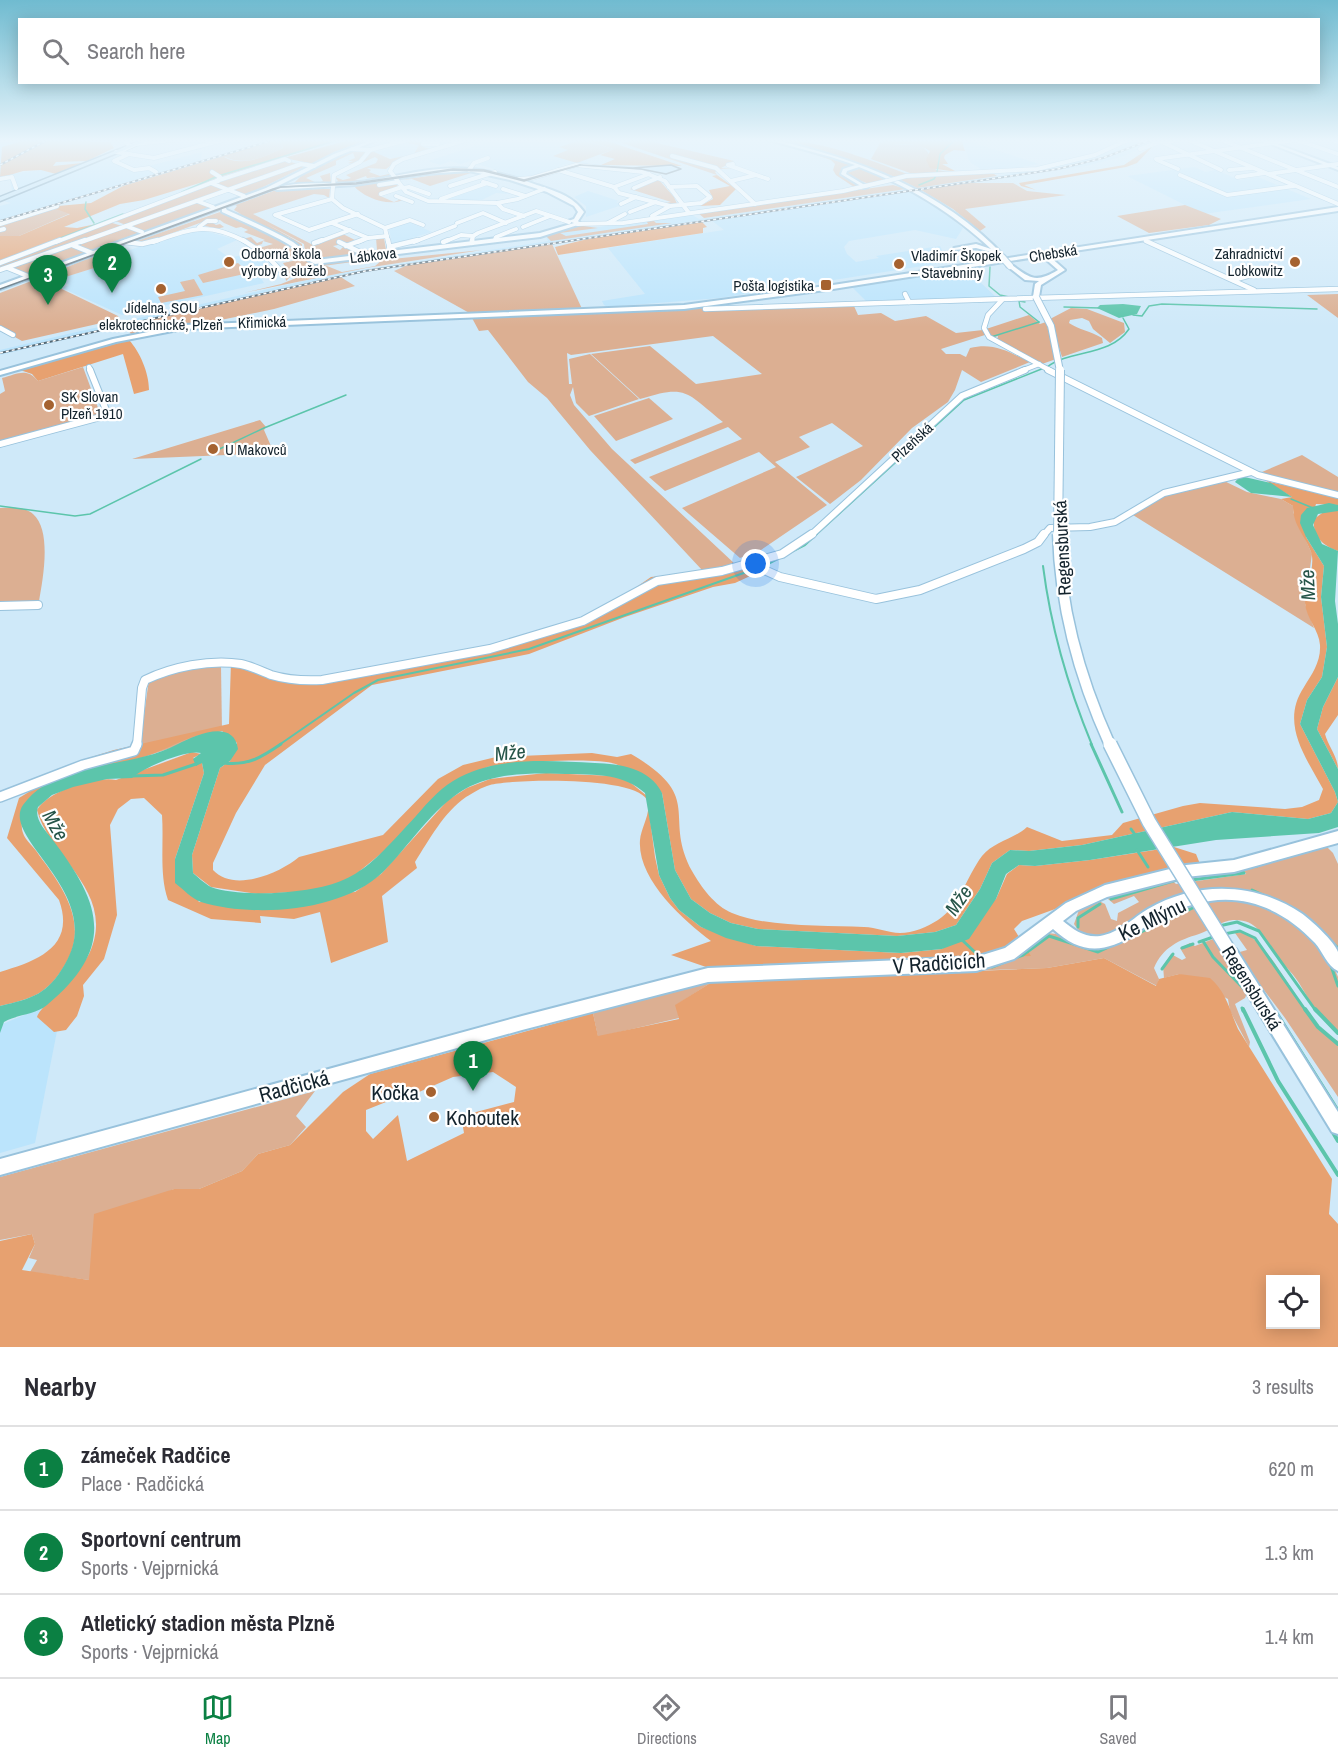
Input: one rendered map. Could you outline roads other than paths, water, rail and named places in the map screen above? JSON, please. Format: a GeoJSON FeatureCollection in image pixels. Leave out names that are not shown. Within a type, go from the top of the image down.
{"type":"FeatureCollection","features":[{"type":"Feature","properties":{"kind":"main road"},"geometry":{"type":"LineString","coordinates":[[0,289],[236,202]]}},
{"type":"Feature","properties":{"kind":"main road"},"geometry":{"type":"LineString","coordinates":[[214,210],[240,202]]}},
{"type":"Feature","properties":{"kind":"main road"},"geometry":{"type":"LineString","coordinates":[[573,202],[578,204],[581,212],[573,223]]}},
{"type":"Feature","properties":{"kind":"main road","name":"Regensburská"},"geometry":{"type":"LineString","coordinates":[[936,202],[955,213],[976,231],[1012,268],[1035,295],[1051,326],[1059,356],[1059,554],[1064,600],[1079,662],[1103,726],[1140,803],[1338,1126]]}},
{"type":"Feature","properties":{"kind":"main road","name":"Lábkova"},"geometry":{"type":"LineString","coordinates":[[224,208],[225,211],[286,240],[303,256],[315,262],[472,240],[495,240],[543,234],[573,223]]}},
{"type":"Feature","properties":{"kind":"main road","name":"Chebská"},"geometry":{"type":"LineString","coordinates":[[768,297],[1338,209]]}},
{"type":"Feature","properties":{"kind":"main road","name":"Lábkova"},"geometry":{"type":"LineString","coordinates":[[214,210],[249,222]]}},
{"type":"Feature","properties":{"kind":"main road"},"geometry":{"type":"LineString","coordinates":[[976,231],[980,236],[977,241],[956,252],[976,246],[998,254]]}},
{"type":"Feature","properties":{"kind":"main road"},"geometry":{"type":"LineString","coordinates":[[1035,295],[1036,285],[1060,273],[1062,268],[1043,254]]}},
{"type":"Feature","properties":{"kind":"main road"},"geometry":{"type":"LineString","coordinates":[[962,260],[969,265]]}},
{"type":"Feature","properties":{"kind":"main road"},"geometry":{"type":"LineString","coordinates":[[1012,268],[1029,280],[1047,278]]}},
{"type":"Feature","properties":{"kind":"main road","name":"Křimická"},"geometry":{"type":"LineString","coordinates":[[0,373],[115,340],[183,327],[667,309],[768,297]]}},
{"type":"Feature","properties":{"kind":"main road","name":"V Radčicích"},"geometry":{"type":"LineString","coordinates":[[588,1005],[708,975],[976,964],[1009,954],[1092,896],[1122,886],[1186,871],[1234,866],[1338,837]]}},
{"type":"Feature","properties":{"kind":"main road","name":"Ke Mlýnu"},"geometry":{"type":"LineString","coordinates":[[1054,921],[1080,939],[1102,942],[1171,906],[1211,894],[1233,892],[1260,898],[1286,910],[1319,938],[1338,964]]}},
{"type":"Feature","properties":{"kind":"main road","name":"Radčická"},"geometry":{"type":"LineString","coordinates":[[0,1167],[588,1005]]}},
{"type":"Feature","properties":{"kind":"street"},"geometry":{"type":"LineString","coordinates":[[0,263],[161,202]]}},
{"type":"Feature","properties":{"kind":"street"},"geometry":{"type":"LineString","coordinates":[[0,270],[195,202]]}},
{"type":"Feature","properties":{"kind":"street"},"geometry":{"type":"LineString","coordinates":[[199,202],[214,210]]}},
{"type":"Feature","properties":{"kind":"street"},"geometry":{"type":"LineString","coordinates":[[322,202],[275,215],[309,230],[358,214]]}},
{"type":"Feature","properties":{"kind":"street"},"geometry":{"type":"LineString","coordinates":[[337,202],[385,228],[410,220],[438,233]]}},
{"type":"Feature","properties":{"kind":"street"},"geometry":{"type":"LineString","coordinates":[[437,202],[497,202],[503,209],[524,216]]}},
{"type":"Feature","properties":{"kind":"street"},"geometry":{"type":"LineString","coordinates":[[621,204],[626,202]]}},
{"type":"Feature","properties":{"kind":"street"},"geometry":{"type":"LineString","coordinates":[[608,225],[609,221],[656,202],[670,206],[684,206],[704,202]]}},
{"type":"Feature","properties":{"kind":"street"},"geometry":{"type":"LineString","coordinates":[[682,202],[689,213]]}},
{"type":"Feature","properties":{"kind":"street"},"geometry":{"type":"LineString","coordinates":[[573,223],[608,225],[766,202]]}},
{"type":"Feature","properties":{"kind":"street"},"geometry":{"type":"LineString","coordinates":[[0,224],[57,206]]}},
{"type":"Feature","properties":{"kind":"street"},"geometry":{"type":"LineString","coordinates":[[649,216],[670,206]]}},
{"type":"Feature","properties":{"kind":"street","name":"Lábkova"},"geometry":{"type":"LineString","coordinates":[[443,242],[461,235],[472,240],[478,233],[474,232],[486,227],[490,229],[535,210],[551,218],[573,223]]}},
{"type":"Feature","properties":{"kind":"street"},"geometry":{"type":"LineString","coordinates":[[385,228],[390,252],[477,215],[506,223]]}},
{"type":"Feature","properties":{"kind":"street"},"geometry":{"type":"LineString","coordinates":[[523,227],[551,218]]}},
{"type":"Feature","properties":{"kind":"street"},"geometry":{"type":"LineString","coordinates":[[110,221],[142,232]]}},
{"type":"Feature","properties":{"kind":"street"},"geometry":{"type":"LineString","coordinates":[[127,242],[140,246],[199,227],[207,221],[216,221]]}},
{"type":"Feature","properties":{"kind":"street"},"geometry":{"type":"LineString","coordinates":[[332,223],[368,238]]}},
{"type":"Feature","properties":{"kind":"street"},"geometry":{"type":"LineString","coordinates":[[199,227],[216,230],[252,246],[274,260],[284,274]]}},
{"type":"Feature","properties":{"kind":"street","name":"Lábkova"},"geometry":{"type":"LineString","coordinates":[[495,240],[496,237],[516,229]]}},
{"type":"Feature","properties":{"kind":"street","name":"Lábkova"},"geometry":{"type":"LineString","coordinates":[[314,243],[350,230]]}},
{"type":"Feature","properties":{"kind":"street"},"geometry":{"type":"LineString","coordinates":[[343,233],[360,240]]}},
{"type":"Feature","properties":{"kind":"street","name":"Lábkova"},"geometry":{"type":"LineString","coordinates":[[346,246],[368,238],[387,236]]}},
{"type":"Feature","properties":{"kind":"street"},"geometry":{"type":"LineString","coordinates":[[1146,241],[1256,291]]}},
{"type":"Feature","properties":{"kind":"street","name":"Lábkova"},"geometry":{"type":"LineString","coordinates":[[339,242],[358,250]]}},
{"type":"Feature","properties":{"kind":"street"},"geometry":{"type":"LineString","coordinates":[[72,245],[95,254]]}},
{"type":"Feature","properties":{"kind":"street"},"geometry":{"type":"LineString","coordinates":[[8,268],[32,276]]}},
{"type":"Feature","properties":{"kind":"street"},"geometry":{"type":"LineString","coordinates":[[1233,280],[1251,276]]}},
{"type":"Feature","properties":{"kind":"street"},"geometry":{"type":"LineString","coordinates":[[705,309],[1338,289]]}},
{"type":"Feature","properties":{"kind":"street"},"geometry":{"type":"LineString","coordinates":[[905,294],[909,302]]}},
{"type":"Feature","properties":{"kind":"street"},"geometry":{"type":"LineString","coordinates":[[768,297],[780,306]]}},
{"type":"Feature","properties":{"kind":"street"},"geometry":{"type":"LineString","coordinates":[[1003,299],[988,315],[985,333],[1003,347],[1251,472],[1338,495]]}},
{"type":"Feature","properties":{"kind":"street"},"geometry":{"type":"LineString","coordinates":[[0,328],[13,335]]}},
{"type":"Feature","properties":{"kind":"street","name":"Plzeňská"},"geometry":{"type":"LineString","coordinates":[[0,797],[83,765],[134,751],[137,747],[142,688],[145,680],[158,674],[203,664],[227,663],[288,679],[304,681],[331,678],[507,645],[583,621],[657,581],[756,567],[801,544],[962,396],[1038,364]]}},
{"type":"Feature","properties":{"kind":"street"},"geometry":{"type":"LineString","coordinates":[[0,444],[108,415],[89,367]]}},
{"type":"Feature","properties":{"kind":"street"},"geometry":{"type":"LineString","coordinates":[[756,567],[780,577],[876,599],[903,595],[1024,549],[1038,542],[1050,528],[1090,527],[1115,522],[1164,494],[1251,472]]}},
{"type":"Feature","properties":{"kind":"street"},"geometry":{"type":"LineString","coordinates":[[0,606],[38,605]]}},
{"type":"Feature","properties":{"kind":"waterway"},"geometry":{"type":"LineString","coordinates":[[86,202],[85,209],[94,223]]}},
{"type":"Feature","properties":{"kind":"waterway"},"geometry":{"type":"LineString","coordinates":[[58,239],[123,214]]}},
{"type":"Feature","properties":{"kind":"waterway"},"geometry":{"type":"LineString","coordinates":[[982,252],[980,254],[990,259]]}},
{"type":"Feature","properties":{"kind":"waterway"},"geometry":{"type":"LineString","coordinates":[[990,267],[989,286],[1000,295],[1009,297]]}},
{"type":"Feature","properties":{"kind":"waterway"},"geometry":{"type":"LineString","coordinates":[[991,337],[1039,322],[1020,307],[1019,301],[1025,302]]}},
{"type":"Feature","properties":{"kind":"waterway"},"geometry":{"type":"LineString","coordinates":[[1133,315],[1142,316],[1149,306],[1162,304],[1317,309]]}},
{"type":"Feature","properties":{"kind":"waterway"},"geometry":{"type":"LineString","coordinates":[[1064,307],[1100,308]]}},
{"type":"Feature","properties":{"kind":"waterway"},"geometry":{"type":"LineString","coordinates":[[1047,367],[1067,357],[1112,344],[1129,329],[1123,318]]}},
{"type":"Feature","properties":{"kind":"waterway"},"geometry":{"type":"LineString","coordinates":[[815,536],[964,400],[1044,368]]}},
{"type":"Feature","properties":{"kind":"waterway"},"geometry":{"type":"LineString","coordinates":[[209,454],[264,428],[346,395]]}},
{"type":"Feature","properties":{"kind":"waterway"},"geometry":{"type":"LineString","coordinates":[[0,506],[75,516],[90,514],[201,459]]}},
{"type":"Feature","properties":{"kind":"waterway"},"geometry":{"type":"LineString","coordinates":[[1291,499],[1313,508]]}},
{"type":"Feature","properties":{"kind":"waterway"},"geometry":{"type":"LineString","coordinates":[[764,566],[805,545],[817,534]]}},
{"type":"Feature","properties":{"kind":"waterway"},"geometry":{"type":"LineString","coordinates":[[1043,566],[1062,657],[1075,701],[1092,745]]}},
{"type":"Feature","properties":{"kind":"waterway"},"geometry":{"type":"LineString","coordinates":[[279,745],[354,693],[378,680],[529,649],[755,569]]}},
{"type":"Feature","properties":{"kind":"waterway"},"geometry":{"type":"LineString","coordinates":[[224,763],[248,762],[281,744]]}},
{"type":"Feature","properties":{"kind":"waterway"},"geometry":{"type":"LineString","coordinates":[[1091,744],[1122,812]]}},
{"type":"Feature","properties":{"kind":"waterway"},"geometry":{"type":"LineString","coordinates":[[132,776],[163,775],[196,764]]}},
{"type":"Feature","properties":{"kind":"waterway"},"geometry":{"type":"LineString","coordinates":[[1131,829],[1136,836]]}},
{"type":"Feature","properties":{"kind":"waterway"},"geometry":{"type":"LineString","coordinates":[[1137,850],[1148,867]]}},
{"type":"Feature","properties":{"kind":"waterway"},"geometry":{"type":"LineString","coordinates":[[1188,877],[1257,866]]}},
{"type":"Feature","properties":{"kind":"waterway"},"geometry":{"type":"LineString","coordinates":[[1191,880],[1244,873],[1242,870]]}},
{"type":"Feature","properties":{"kind":"waterway"},"geometry":{"type":"LineString","coordinates":[[1111,899],[1180,879]]}},
{"type":"Feature","properties":{"kind":"waterway"},"geometry":{"type":"LineString","coordinates":[[1252,890],[1298,911],[1338,948]]}},
{"type":"Feature","properties":{"kind":"waterway"},"geometry":{"type":"LineString","coordinates":[[1078,927],[1078,918],[1100,904]]}},
{"type":"Feature","properties":{"kind":"waterway"},"geometry":{"type":"LineString","coordinates":[[992,967],[1023,955],[1049,936],[1098,952],[1197,906]]}},
{"type":"Feature","properties":{"kind":"waterway"},"geometry":{"type":"LineString","coordinates":[[1219,926],[1237,922],[1259,931],[1316,1011]]}},
{"type":"Feature","properties":{"kind":"waterway"},"geometry":{"type":"LineString","coordinates":[[1224,934],[1240,931],[1255,938],[1306,1011]]}},
{"type":"Feature","properties":{"kind":"waterway"},"geometry":{"type":"LineString","coordinates":[[1199,942],[1216,936]]}},
{"type":"Feature","properties":{"kind":"waterway"},"geometry":{"type":"LineString","coordinates":[[961,939],[979,956]]}},
{"type":"Feature","properties":{"kind":"waterway"},"geometry":{"type":"LineString","coordinates":[[1203,941],[1213,957],[1246,991]]}},
{"type":"Feature","properties":{"kind":"waterway"},"geometry":{"type":"LineString","coordinates":[[1182,948],[1193,944]]}},
{"type":"Feature","properties":{"kind":"waterway"},"geometry":{"type":"LineString","coordinates":[[1162,969],[1173,954]]}},
{"type":"Feature","properties":{"kind":"waterway"},"geometry":{"type":"LineString","coordinates":[[1330,963],[1338,986]]}},
{"type":"Feature","properties":{"kind":"waterway"},"geometry":{"type":"LineString","coordinates":[[1243,1009],[1278,1081],[1338,1175]]}},
{"type":"Feature","properties":{"kind":"waterway"},"geometry":{"type":"LineString","coordinates":[[1305,1009],[1318,1027],[1338,1044]]}},
{"type":"Feature","properties":{"kind":"waterway"},"geometry":{"type":"LineString","coordinates":[[1315,1009],[1338,1033]]}},
{"type":"Feature","properties":{"kind":"waterway"},"geometry":{"type":"LineString","coordinates":[[1277,1014],[1338,1111]]}},
{"type":"Feature","properties":{"kind":"waterway"},"geometry":{"type":"LineString","coordinates":[[1332,1131],[1338,1141]]}},
{"type":"Feature","properties":{"kind":"tram line"},"geometry":{"type":"LineString","coordinates":[[238,202],[0,289],[240,202]]}},
{"type":"Feature","properties":{"kind":"railway"},"geometry":{"type":"LineString","coordinates":[[0,221],[65,202]]}},
{"type":"Feature","properties":{"kind":"railway"},"geometry":{"type":"LineString","coordinates":[[0,353],[365,271],[835,202]]}},
{"type":"Feature","properties":{"kind":"place","name":"Odborná škola výroby a služeb"},"geometry":{"type":"Point","coordinates":[229,262]}},
{"type":"Feature","properties":{"kind":"place","name":"Zahradnictví Lobkowitz"},"geometry":{"type":"Point","coordinates":[1295,262]}},
{"type":"Feature","properties":{"kind":"place","name":"Vladimír Škopek – Stavebniny"},"geometry":{"type":"Point","coordinates":[899,264]}},
{"type":"Feature","properties":{"kind":"place","name":"Pošta logistika"},"geometry":{"type":"Point","coordinates":[826,285]}},
{"type":"Feature","properties":{"kind":"place","name":"Jídelna, SOU elekrotechnické, Plzeň"},"geometry":{"type":"Point","coordinates":[161,289]}},
{"type":"Feature","properties":{"kind":"place","name":"Sportovní centrum"},"geometry":{"type":"Point","coordinates":[112,293]}},
{"type":"Feature","properties":{"kind":"place","name":"Atletický stadion města Plzně"},"geometry":{"type":"Point","coordinates":[48,305]}},
{"type":"Feature","properties":{"kind":"place","name":"SK Slovan Plzeň 1910"},"geometry":{"type":"Point","coordinates":[49,405]}},
{"type":"Feature","properties":{"kind":"place","name":"U Makovců"},"geometry":{"type":"Point","coordinates":[213,449]}},
{"type":"Feature","properties":{"kind":"place","name":"zámeček Radčice"},"geometry":{"type":"Point","coordinates":[473,1091]}},
{"type":"Feature","properties":{"kind":"place","name":"Kočka"},"geometry":{"type":"Point","coordinates":[431,1092]}},
{"type":"Feature","properties":{"kind":"place","name":"Kohoutek"},"geometry":{"type":"Point","coordinates":[434,1117]}},
{"type":"Feature","properties":{"kind":"water label","name":"Mže"},"geometry":{"type":"Point","coordinates":[1307,585]}},
{"type":"Feature","properties":{"kind":"water label","name":"Mže"},"geometry":{"type":"Point","coordinates":[510,752]}},
{"type":"Feature","properties":{"kind":"water label","name":"Mže"},"geometry":{"type":"Point","coordinates":[56,825]}},
{"type":"Feature","properties":{"kind":"water label","name":"Mže"},"geometry":{"type":"Point","coordinates":[958,900]}}]}
